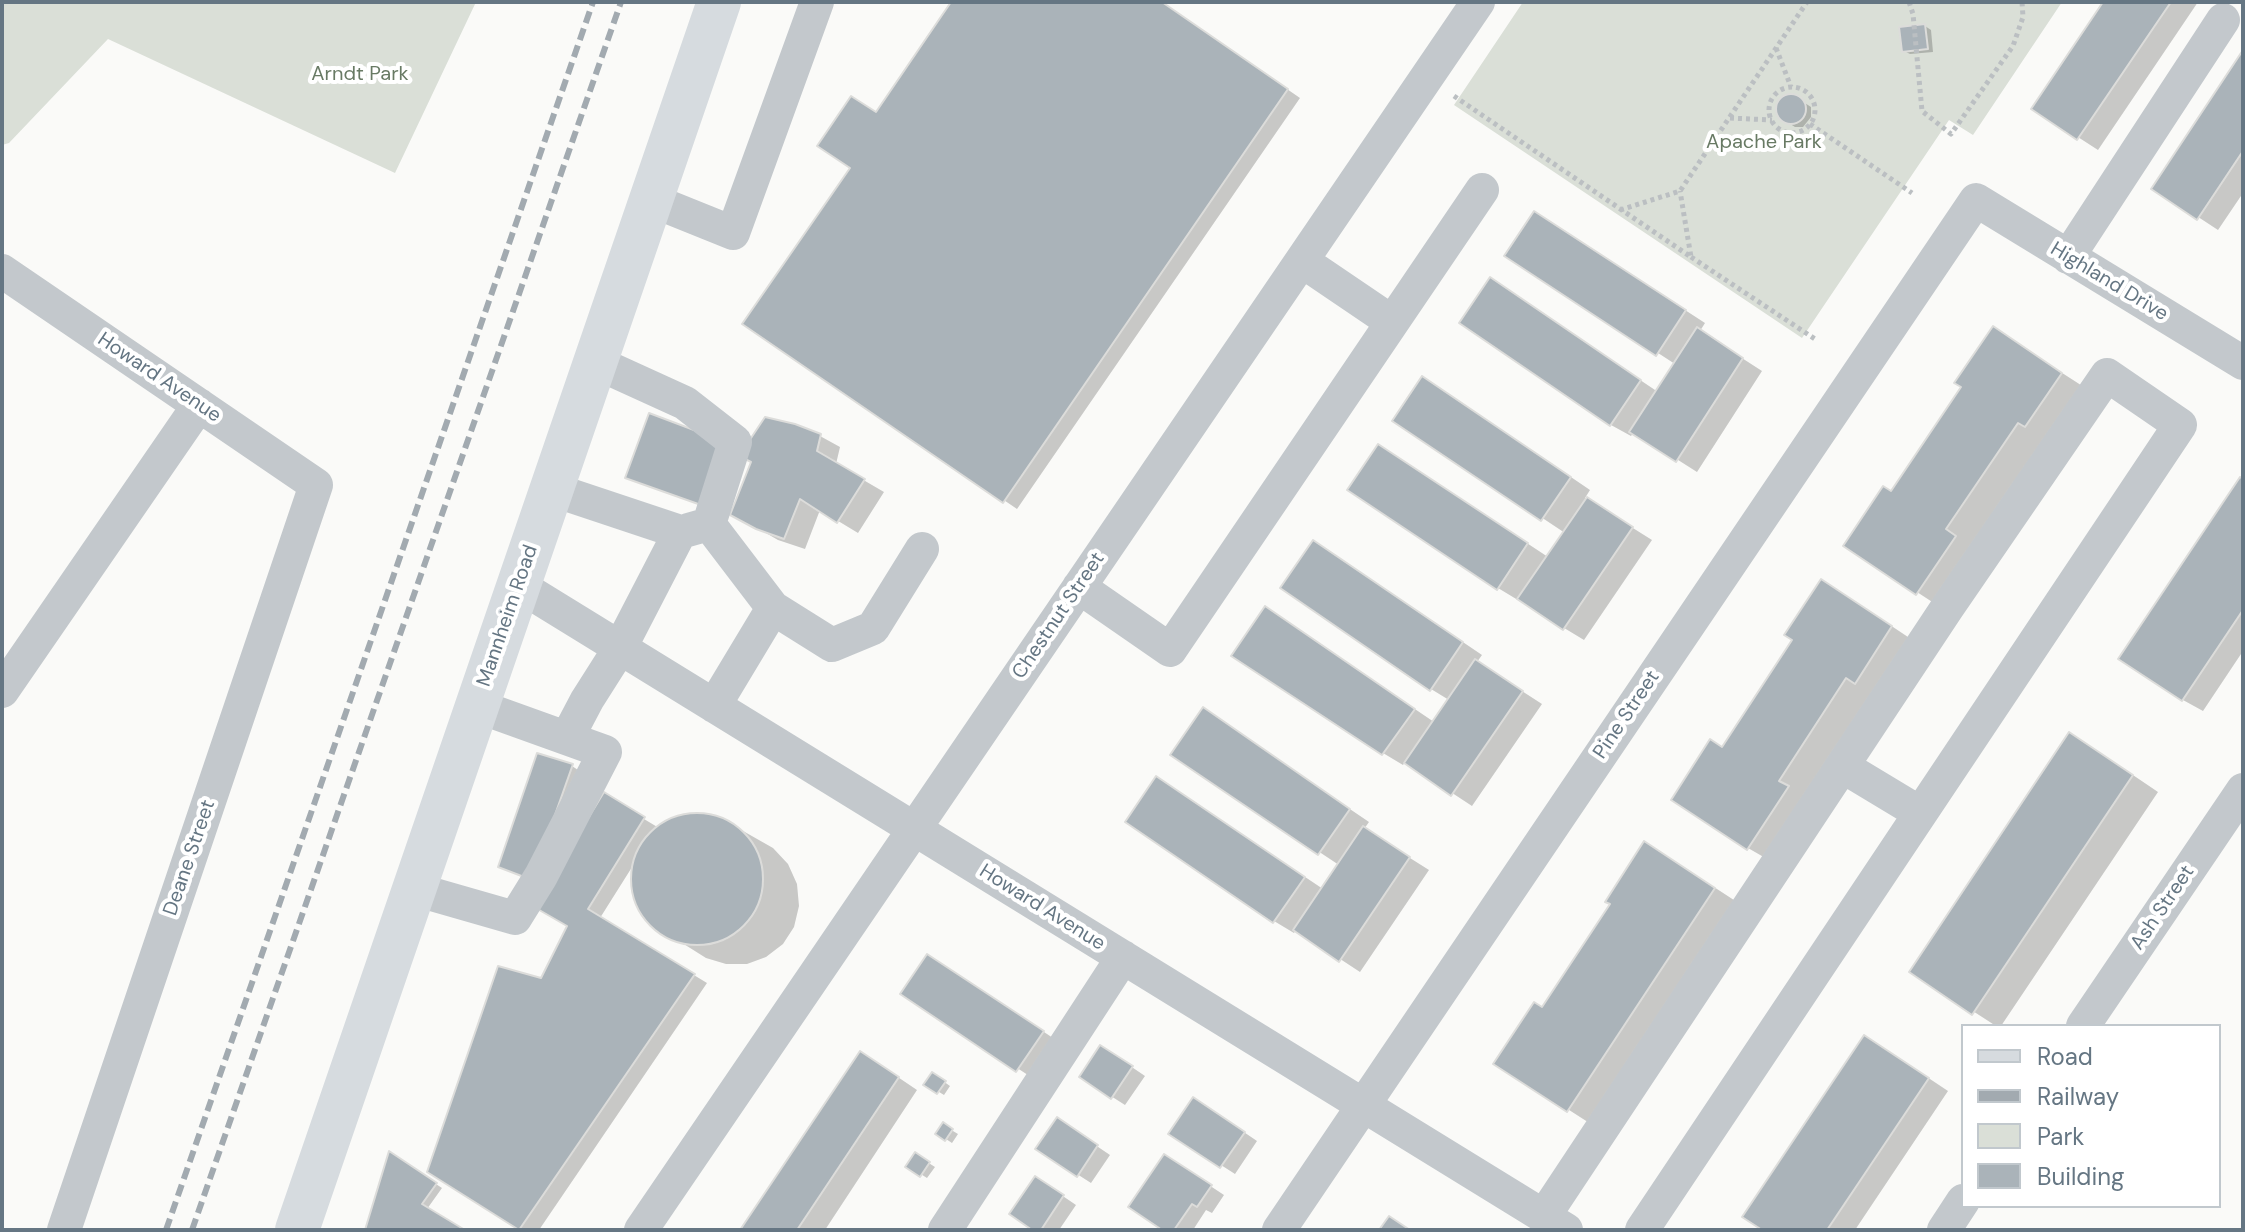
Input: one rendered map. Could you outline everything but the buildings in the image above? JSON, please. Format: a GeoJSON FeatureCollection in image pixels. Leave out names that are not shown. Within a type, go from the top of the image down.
{"type":"FeatureCollection","features":[{"type":"Feature","properties":{"kind":"main road","name":"Mannheim Road"},"geometry":{"type":"LineString","coordinates":[[297,1230],[719,2]]}},
{"type":"Feature","properties":{"kind":"street"},"geometry":{"type":"LineString","coordinates":[[651,200],[733,233],[817,2]]}},
{"type":"Feature","properties":{"kind":"street","name":"Chestnut Street"},"geometry":{"type":"LineString","coordinates":[[641,1230],[1478,2]]}},
{"type":"Feature","properties":{"kind":"street"},"geometry":{"type":"LineString","coordinates":[[2068,257],[2223,20]]}},
{"type":"Feature","properties":{"kind":"street"},"geometry":{"type":"LineString","coordinates":[[1079,587],[1170,650],[1482,190]]}},
{"type":"Feature","properties":{"kind":"street","name":"Highland Drive"},"geometry":{"type":"LineString","coordinates":[[1976,200],[2243,363]]}},
{"type":"Feature","properties":{"kind":"street","name":"Pine Street"},"geometry":{"type":"LineString","coordinates":[[1279,1230],[1976,200]]}},
{"type":"Feature","properties":{"kind":"street"},"geometry":{"type":"LineString","coordinates":[[1302,261],[1392,322]]}},
{"type":"Feature","properties":{"kind":"street","name":"Howard Avenue"},"geometry":{"type":"LineString","coordinates":[[2,271],[316,485]]}},
{"type":"Feature","properties":{"kind":"street"},"geometry":{"type":"LineString","coordinates":[[567,738],[587,700],[695,528],[735,442],[685,403],[595,362]]}},
{"type":"Feature","properties":{"kind":"street"},"geometry":{"type":"LineString","coordinates":[[1555,1223],[1842,766],[2107,375],[2180,425],[1642,1230]]}},
{"type":"Feature","properties":{"kind":"street"},"geometry":{"type":"LineString","coordinates":[[2,691],[199,405]]}},
{"type":"Feature","properties":{"kind":"street","name":"Deane Street"},"geometry":{"type":"LineString","coordinates":[[64,1230],[316,485]]}},
{"type":"Feature","properties":{"kind":"street"},"geometry":{"type":"LineString","coordinates":[[551,489],[695,528],[773,608],[832,645],[873,628],[922,549]]}},
{"type":"Feature","properties":{"kind":"street","name":"Howard Avenue"},"geometry":{"type":"LineString","coordinates":[[518,585],[1555,1223]]}},
{"type":"Feature","properties":{"kind":"street"},"geometry":{"type":"LineString","coordinates":[[714,706],[773,608]]}},
{"type":"Feature","properties":{"kind":"street"},"geometry":{"type":"LineString","coordinates":[[414,889],[515,918],[541,876],[605,752],[477,706]]}},
{"type":"Feature","properties":{"kind":"street"},"geometry":{"type":"LineString","coordinates":[[1842,766],[1920,813]]}},
{"type":"Feature","properties":{"kind":"street","name":"Ash Street"},"geometry":{"type":"LineString","coordinates":[[2084,1024],[2243,790]]}},
{"type":"Feature","properties":{"kind":"street"},"geometry":{"type":"LineString","coordinates":[[945,1230],[1123,957]]}},
{"type":"Feature","properties":{"kind":"street"},"geometry":{"type":"LineString","coordinates":[[1944,1230],[1961,1204]]}},
{"type":"Feature","properties":{"kind":"path"},"geometry":{"type":"LineString","coordinates":[[1620,210],[1680,191],[1807,2]]}},
{"type":"Feature","properties":{"kind":"path"},"geometry":{"type":"LineString","coordinates":[[1909,2],[1913,14],[1922,111],[1951,134],[2013,46],[2023,17],[2022,2]]}},
{"type":"Feature","properties":{"kind":"path"},"geometry":{"type":"LineString","coordinates":[[1776,48],[1791,87]]}},
{"type":"Feature","properties":{"kind":"path"},"geometry":{"type":"LineString","coordinates":[[1791,87],[1805,91],[1814,103],[1815,110],[1805,129],[1790,133],[1776,126],[1772,120],[1769,112],[1777,92],[1791,87]]}},
{"type":"Feature","properties":{"kind":"path"},"geometry":{"type":"LineString","coordinates":[[1454,96],[1815,339]]}},
{"type":"Feature","properties":{"kind":"path"},"geometry":{"type":"LineString","coordinates":[[1730,118],[1772,120]]}},
{"type":"Feature","properties":{"kind":"path"},"geometry":{"type":"LineString","coordinates":[[1810,124],[1912,193]]}},
{"type":"Feature","properties":{"kind":"path"},"geometry":{"type":"LineString","coordinates":[[1680,191],[1691,257]]}},
{"type":"Feature","properties":{"kind":"green space","name":"Arndt Park"},"geometry":{"type":"Polygon","coordinates":[[[2,2],[476,2],[395,173],[108,39],[9,143],[2,145],[2,2]]]}},
{"type":"Feature","properties":{"kind":"green space","name":"Apache Park"},"geometry":{"type":"Polygon","coordinates":[[[1523,2],[2062,2],[1973,135],[1949,120],[1802,338],[1454,105],[1523,2]]]}},
{"type":"Feature","properties":{"kind":"railway"},"geometry":{"type":"LineString","coordinates":[[166,1230],[593,2]]}},
{"type":"Feature","properties":{"kind":"railway"},"geometry":{"type":"LineString","coordinates":[[192,1230],[621,2]]}}]}
